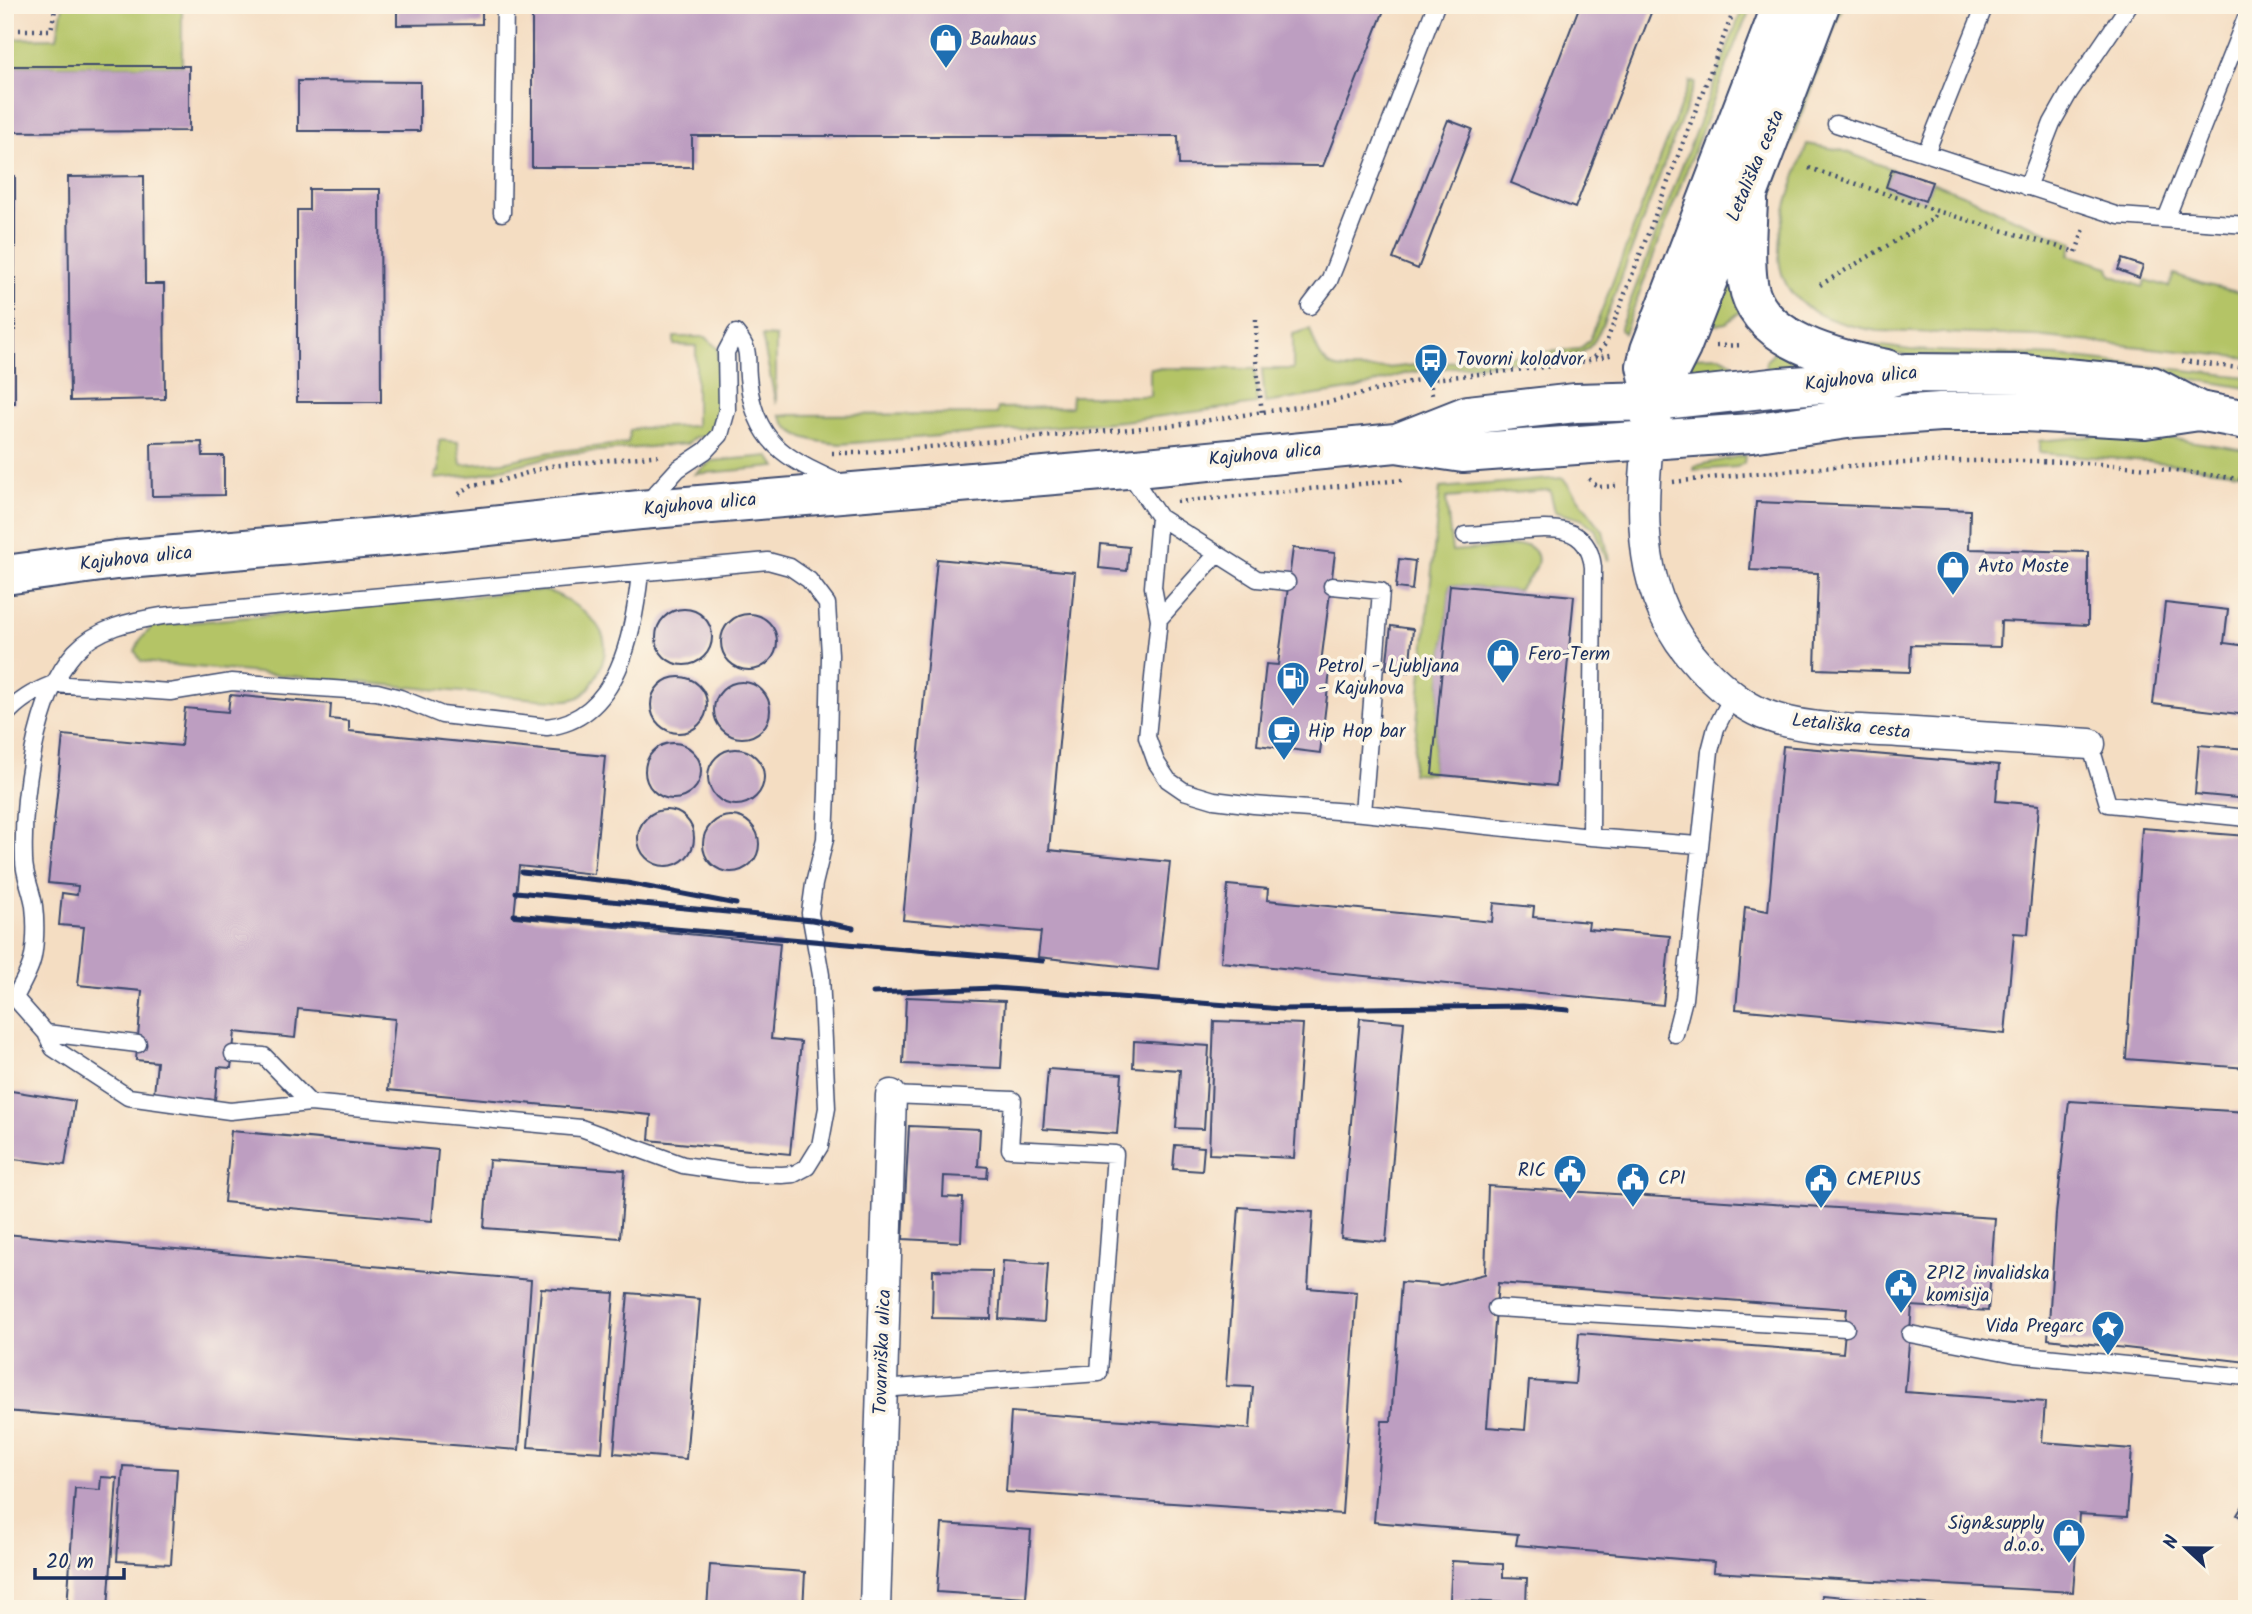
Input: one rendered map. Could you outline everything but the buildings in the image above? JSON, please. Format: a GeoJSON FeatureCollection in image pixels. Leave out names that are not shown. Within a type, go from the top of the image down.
{"type":"FeatureCollection","features":[{"type":"Feature","properties":{"kind":"main road","name":"Letališka cesta"},"geometry":{"type":"LineString","coordinates":[[1654,401],[1646,366],[1650,350],[1782,5]]}},
{"type":"Feature","properties":{"kind":"main road","name":"Letališka cesta"},"geometry":{"type":"LineString","coordinates":[[1648,442],[1654,401],[1681,348],[1723,241],[1749,192],[1820,5]]}},
{"type":"Feature","properties":{"kind":"main road"},"geometry":{"type":"LineString","coordinates":[[1749,192],[1746,245],[1748,285],[1768,322],[1808,347],[1850,361],[1908,393]]}},
{"type":"Feature","properties":{"kind":"main road","name":"Kajuhova ulica"},"geometry":{"type":"LineString","coordinates":[[1396,443],[1468,415],[1880,380],[1908,393],[2025,411],[2145,419],[2199,411],[2247,420]]}},
{"type":"Feature","properties":{"kind":"main road","name":"Kajuhova ulica"},"geometry":{"type":"LineString","coordinates":[[5,575],[116,560],[397,536],[640,510],[1396,443],[1463,453],[1751,433],[1908,393]]}},
{"type":"Feature","properties":{"kind":"street","name":"Letališka cesta"},"geometry":{"type":"LineString","coordinates":[[1648,442],[1643,484],[1644,512],[1647,561],[1656,600],[1671,630],[1699,667],[1732,697],[1761,713],[1807,725],[2090,744]]}},
{"type":"Feature","properties":{"kind":"street","name":"Tovarniška ulica"},"geometry":{"type":"LineString","coordinates":[[875,1609],[891,1095]]}},
{"type":"Feature","properties":{"kind":"lane"},"geometry":{"type":"LineString","coordinates":[[502,213],[505,5]]}},
{"type":"Feature","properties":{"kind":"lane"},"geometry":{"type":"LineString","coordinates":[[1310,306],[1332,274],[1436,5]]}},
{"type":"Feature","properties":{"kind":"lane"},"geometry":{"type":"LineString","coordinates":[[1926,153],[1985,5]]}},
{"type":"Feature","properties":{"kind":"lane"},"geometry":{"type":"LineString","coordinates":[[2027,187],[2052,124],[2069,93],[2129,5]]}},
{"type":"Feature","properties":{"kind":"lane"},"geometry":{"type":"LineString","coordinates":[[2166,219],[2247,15]]}},
{"type":"Feature","properties":{"kind":"lane"},"geometry":{"type":"LineString","coordinates":[[1836,124],[2119,216],[2247,225]]}},
{"type":"Feature","properties":{"kind":"lane"},"geometry":{"type":"LineString","coordinates":[[640,510],[678,469],[705,451],[720,435],[727,410],[726,352],[736,332],[747,346],[752,402],[765,432],[790,460],[857,491]]}},
{"type":"Feature","properties":{"kind":"lane"},"geometry":{"type":"LineString","coordinates":[[1126,469],[1159,517],[1257,579],[1287,582]]}},
{"type":"Feature","properties":{"kind":"lane"},"geometry":{"type":"LineString","coordinates":[[1159,517],[1153,587],[1159,619],[1147,737],[1156,762],[1168,780],[1184,791],[1214,800],[1254,806],[1363,813],[1591,837],[1698,845]]}},
{"type":"Feature","properties":{"kind":"lane"},"geometry":{"type":"LineString","coordinates":[[1465,535],[1560,528],[1577,537],[1591,553],[1591,837]]}},
{"type":"Feature","properties":{"kind":"lane"},"geometry":{"type":"LineString","coordinates":[[1159,619],[1216,554]]}},
{"type":"Feature","properties":{"kind":"lane"},"geometry":{"type":"LineString","coordinates":[[768,561],[790,567],[809,580],[827,604],[830,655],[825,839],[810,914],[821,975],[827,1108],[820,1146],[807,1167],[794,1174],[745,1174],[683,1166],[581,1128],[310,1103],[230,1111],[128,1097],[53,1048],[46,1033],[10,998],[32,963],[34,905],[24,860],[27,791],[39,727],[53,684],[76,651],[98,635],[128,621],[162,616],[639,573],[768,561]]}},
{"type":"Feature","properties":{"kind":"lane"},"geometry":{"type":"LineString","coordinates":[[5,716],[16,703],[53,684],[170,692],[232,682],[377,692],[442,715],[547,727],[563,725],[579,717],[601,699],[614,678],[627,646],[639,573]]}},
{"type":"Feature","properties":{"kind":"lane"},"geometry":{"type":"LineString","coordinates":[[1332,586],[1381,591],[1371,688],[1363,813]]}},
{"type":"Feature","properties":{"kind":"lane"},"geometry":{"type":"LineString","coordinates":[[1675,1034],[1684,999],[1698,845],[1712,740],[1719,719],[1732,697]]}},
{"type":"Feature","properties":{"kind":"lane"},"geometry":{"type":"LineString","coordinates":[[2090,744],[2108,804],[2247,818]]}},
{"type":"Feature","properties":{"kind":"lane"},"geometry":{"type":"LineString","coordinates":[[46,1033],[138,1044]]}},
{"type":"Feature","properties":{"kind":"lane"},"geometry":{"type":"LineString","coordinates":[[233,1054],[264,1056],[310,1103]]}},
{"type":"Feature","properties":{"kind":"lane"},"geometry":{"type":"LineString","coordinates":[[882,1389],[1099,1374],[1115,1154],[1010,1149],[1013,1100],[891,1095]]}},
{"type":"Feature","properties":{"kind":"lane"},"geometry":{"type":"LineString","coordinates":[[1496,1308],[1846,1328]]}},
{"type":"Feature","properties":{"kind":"lane"},"geometry":{"type":"LineString","coordinates":[[1910,1334],[2015,1354],[2247,1377]]}},
{"type":"Feature","properties":{"kind":"path"},"geometry":{"type":"LineString","coordinates":[[5,30],[51,30],[56,5]]}},
{"type":"Feature","properties":{"kind":"path"},"geometry":{"type":"LineString","coordinates":[[1595,357],[1606,344],[1736,5]]}},
{"type":"Feature","properties":{"kind":"path"},"geometry":{"type":"LineString","coordinates":[[1809,168],[1937,211],[2076,252],[2091,207]]}},
{"type":"Feature","properties":{"kind":"path"},"geometry":{"type":"LineString","coordinates":[[1820,285],[1933,219],[1937,211]]}},
{"type":"Feature","properties":{"kind":"path"},"geometry":{"type":"LineString","coordinates":[[1256,319],[1256,360],[1262,413]]}},
{"type":"Feature","properties":{"kind":"path","name":"Kajuhova ulica"},"geometry":{"type":"LineString","coordinates":[[824,452],[862,453],[1135,429],[1330,402],[1430,379],[1573,364],[1617,354]]}},
{"type":"Feature","properties":{"kind":"path"},"geometry":{"type":"LineString","coordinates":[[1430,379],[1432,399]]}},
{"type":"Feature","properties":{"kind":"path"},"geometry":{"type":"LineString","coordinates":[[472,485],[500,481],[559,464],[672,454]]}},
{"type":"Feature","properties":{"kind":"path"},"geometry":{"type":"LineString","coordinates":[[1674,482],[1841,466],[1975,461],[2123,466],[2247,480]]}},
{"type":"Feature","properties":{"kind":"path"},"geometry":{"type":"LineString","coordinates":[[1580,474],[1598,486],[1610,487]]}},
{"type":"Feature","properties":{"kind":"path","name":"Kajuhova ulica"},"geometry":{"type":"LineString","coordinates":[[1174,502],[1402,480]]}},
{"type":"Feature","properties":{"kind":"green space"},"geometry":{"type":"Polygon","coordinates":[[[63,5],[182,5],[182,66],[5,66],[5,39],[57,38],[63,5]]]}},
{"type":"Feature","properties":{"kind":"green space"},"geometry":{"type":"Polygon","coordinates":[[[1744,5],[1753,5],[1739,34],[1624,333],[1620,328],[1744,5]]]}},
{"type":"Feature","properties":{"kind":"green space"},"geometry":{"type":"Polygon","coordinates":[[[1836,5],[1843,5],[1775,183],[1764,239],[1761,213],[1836,5]]]}},
{"type":"Feature","properties":{"kind":"green space"},"geometry":{"type":"Polygon","coordinates":[[[1690,81],[1695,83],[1609,309],[1597,337],[1588,349],[1574,355],[1425,370],[1356,389],[1265,403],[1262,369],[1293,369],[1293,334],[1310,329],[1325,362],[1349,369],[1376,369],[1579,349],[1589,341],[1596,325],[1690,81]]]}},
{"type":"Feature","properties":{"kind":"green space"},"geometry":{"type":"Polygon","coordinates":[[[1807,144],[1841,150],[1892,169],[1886,187],[1925,201],[1932,182],[1967,196],[2073,242],[2069,255],[2109,267],[2111,275],[2143,287],[2146,280],[2169,287],[2174,274],[2247,294],[2247,358],[2035,336],[1878,331],[1836,321],[1807,307],[1789,289],[1780,267],[1779,241],[1794,179],[1807,144]]]}},
{"type":"Feature","properties":{"kind":"green space"},"geometry":{"type":"Polygon","coordinates":[[[1726,261],[1744,309],[1726,323],[1701,327],[1726,261]]]}},
{"type":"Feature","properties":{"kind":"green space"},"geometry":{"type":"Polygon","coordinates":[[[762,336],[776,337],[776,404],[762,336]]]}},
{"type":"Feature","properties":{"kind":"green space"},"geometry":{"type":"Polygon","coordinates":[[[674,337],[706,337],[718,349],[717,406],[706,437],[695,437],[687,444],[574,453],[478,475],[435,479],[436,472],[439,472],[439,440],[458,442],[461,465],[503,462],[551,452],[628,443],[630,430],[639,428],[696,426],[696,346],[674,345],[674,337]]]}},
{"type":"Feature","properties":{"kind":"green space"},"geometry":{"type":"Polygon","coordinates":[[[1839,340],[1910,350],[2057,356],[2247,377],[2247,388],[2169,375],[1883,353],[1839,340]]]}},
{"type":"Feature","properties":{"kind":"green space"},"geometry":{"type":"Polygon","coordinates":[[[1778,347],[1821,367],[1766,378],[1766,361],[1778,347]]]}},
{"type":"Feature","properties":{"kind":"green space"},"geometry":{"type":"Polygon","coordinates":[[[1720,356],[1733,365],[1738,380],[1694,379],[1691,376],[1689,357],[1720,356]]]}},
{"type":"Feature","properties":{"kind":"green space"},"geometry":{"type":"Polygon","coordinates":[[[1150,368],[1255,369],[1257,404],[1123,421],[841,444],[805,438],[790,429],[780,415],[997,414],[998,408],[1071,407],[1072,396],[1150,396],[1150,368]]]}},
{"type":"Feature","properties":{"kind":"green space"},"geometry":{"type":"Polygon","coordinates":[[[2105,435],[2156,436],[2247,450],[2247,473],[2149,461],[2039,453],[2039,441],[2105,435]]]}},
{"type":"Feature","properties":{"kind":"green space"},"geometry":{"type":"Polygon","coordinates":[[[1745,455],[1744,463],[1737,467],[1694,470],[1695,466],[1745,455]]]}},
{"type":"Feature","properties":{"kind":"green space"},"geometry":{"type":"Polygon","coordinates":[[[769,456],[776,467],[695,474],[712,461],[769,456]]]}},
{"type":"Feature","properties":{"kind":"green space"},"geometry":{"type":"Polygon","coordinates":[[[1563,478],[1603,531],[1609,559],[1607,560],[1595,529],[1581,519],[1555,512],[1550,490],[1446,498],[1452,551],[1527,545],[1534,550],[1538,562],[1532,575],[1517,591],[1450,585],[1432,774],[1412,773],[1440,488],[1563,478]]]}},
{"type":"Feature","properties":{"kind":"green space"},"geometry":{"type":"Polygon","coordinates":[[[527,591],[555,594],[582,610],[597,624],[601,632],[605,650],[603,660],[591,686],[579,697],[564,700],[536,699],[152,663],[141,661],[135,651],[140,640],[153,626],[527,591]]]}},
{"type":"Feature","properties":{"kind":"railway"},"geometry":{"type":"LineString","coordinates":[[522,872],[627,883],[736,904]]}},
{"type":"Feature","properties":{"kind":"railway"},"geometry":{"type":"LineString","coordinates":[[516,892],[812,920],[853,928]]}},
{"type":"Feature","properties":{"kind":"railway"},"geometry":{"type":"LineString","coordinates":[[514,915],[1043,961]]}},
{"type":"Feature","properties":{"kind":"railway"},"geometry":{"type":"LineString","coordinates":[[873,993],[994,988],[1282,1009],[1523,1006],[1568,1010]]}},
{"type":"Feature","properties":{"kind":"place","name":"Bauhaus"},"geometry":{"type":"Point","coordinates":[946,70]}},
{"type":"Feature","properties":{"kind":"place","name":"Tovorni kolodvor"},"geometry":{"type":"Point","coordinates":[1431,390]}},
{"type":"Feature","properties":{"kind":"place","name":"Avto Moste"},"geometry":{"type":"Point","coordinates":[1953,597]}},
{"type":"Feature","properties":{"kind":"place","name":"Fero-Term"},"geometry":{"type":"Point","coordinates":[1503,685]}},
{"type":"Feature","properties":{"kind":"place","name":"Petrol - Ljubljana - Kajuhova"},"geometry":{"type":"Point","coordinates":[1293,708]}},
{"type":"Feature","properties":{"kind":"place","name":"Hip Hop bar"},"geometry":{"type":"Point","coordinates":[1284,762]}},
{"type":"Feature","properties":{"kind":"place","name":"RIC"},"geometry":{"type":"Point","coordinates":[1570,1201]}},
{"type":"Feature","properties":{"kind":"place","name":"CPI"},"geometry":{"type":"Point","coordinates":[1633,1209]}},
{"type":"Feature","properties":{"kind":"place","name":"CMEPIUS"},"geometry":{"type":"Point","coordinates":[1821,1210]}},
{"type":"Feature","properties":{"kind":"place","name":"ZPIZ invalidska komisija"},"geometry":{"type":"Point","coordinates":[1901,1315]}},
{"type":"Feature","properties":{"kind":"place","name":"Vida Pregarc"},"geometry":{"type":"Point","coordinates":[2108,1357]}},
{"type":"Feature","properties":{"kind":"place","name":"Sign&supply d.o.o."},"geometry":{"type":"Point","coordinates":[2069,1565]}}]}
